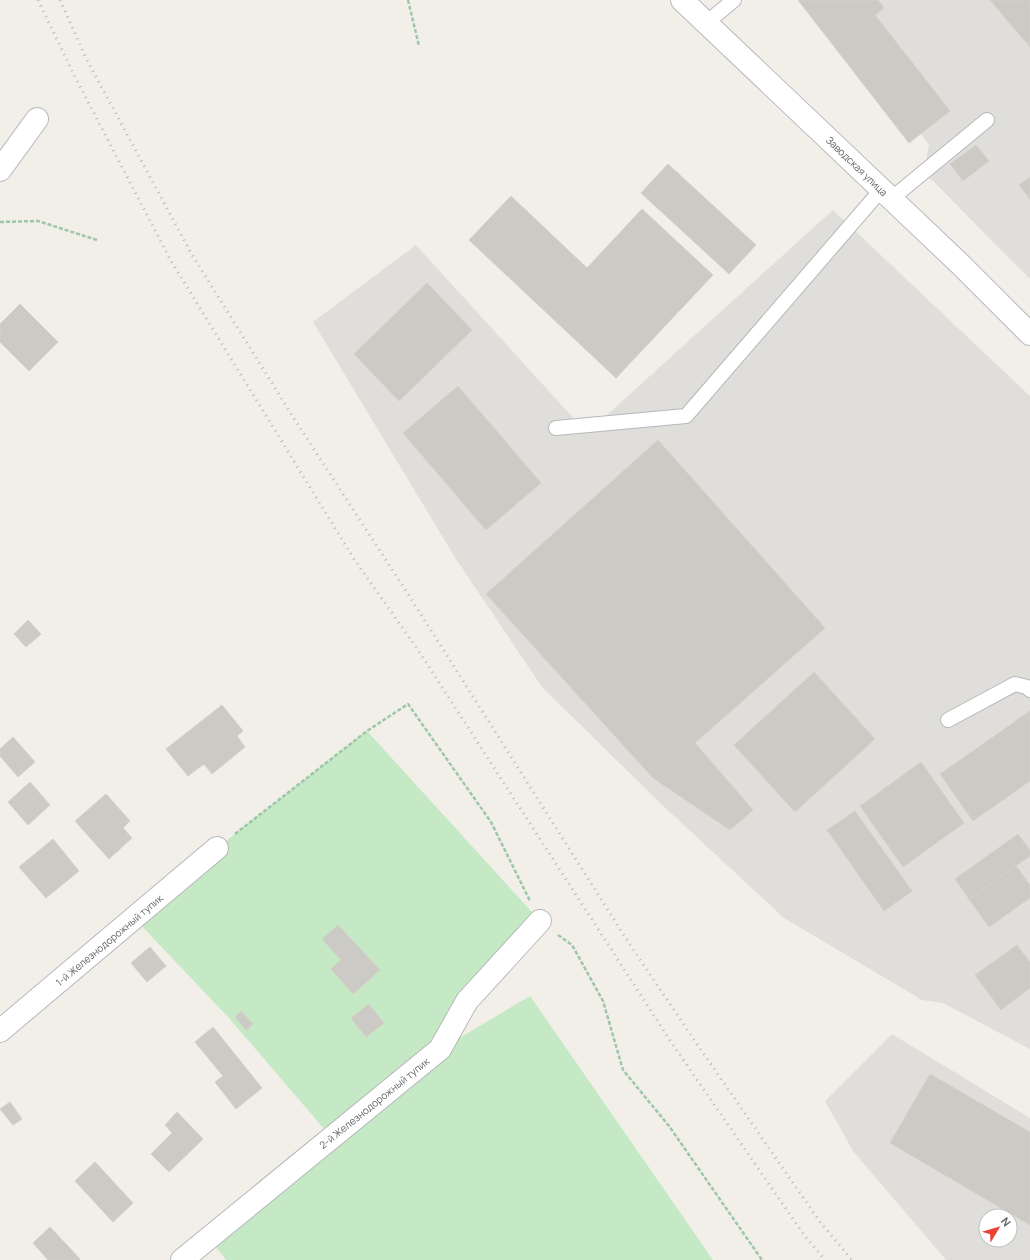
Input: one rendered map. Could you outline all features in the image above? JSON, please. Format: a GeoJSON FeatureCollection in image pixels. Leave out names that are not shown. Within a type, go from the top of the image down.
{"type":"FeatureCollection","features":[{"type":"Feature","properties":{"kind":"street","name":"Заводская улица"},"geometry":{"type":"LineString","coordinates":[[682,0],[960,264],[1030,334]]}},
{"type":"Feature","properties":{"kind":"street"},"geometry":{"type":"LineString","coordinates":[[0,170],[36,119]]}},
{"type":"Feature","properties":{"kind":"street","name":"1-й Железнодорожный тупик"},"geometry":{"type":"LineString","coordinates":[[0,1031],[217,848]]}},
{"type":"Feature","properties":{"kind":"street","name":"2-й Железнодорожный тупик"},"geometry":{"type":"LineString","coordinates":[[182,1260],[440,1049],[467,1000],[540,921]]}},
{"type":"Feature","properties":{"kind":"lane"},"geometry":{"type":"LineString","coordinates":[[706,23],[734,0]]}},
{"type":"Feature","properties":{"kind":"lane"},"geometry":{"type":"LineString","coordinates":[[556,428],[686,416],[886,194],[987,120]]}},
{"type":"Feature","properties":{"kind":"lane"},"geometry":{"type":"LineString","coordinates":[[948,720],[1015,684],[1027,687],[1030,690]]}},
{"type":"Feature","properties":{"kind":"path"},"geometry":{"type":"LineString","coordinates":[[408,0],[419,46]]}},
{"type":"Feature","properties":{"kind":"path"},"geometry":{"type":"LineString","coordinates":[[0,222],[38,221],[97,240]]}},
{"type":"Feature","properties":{"kind":"path"},"geometry":{"type":"LineString","coordinates":[[217,848],[368,730],[408,704],[491,822],[540,921],[572,945],[603,1001],[623,1070],[669,1126],[762,1260]]}},
{"type":"Feature","properties":{"kind":"shaded area"},"geometry":{"type":"Polygon","coordinates":[[[819,0],[1030,0],[1030,279],[924,172],[929,145],[819,0]]]}},
{"type":"Feature","properties":{"kind":"shaded area"},"geometry":{"type":"Polygon","coordinates":[[[833,210],[1030,396],[1030,1049],[943,1003],[922,1000],[784,918],[659,802],[542,687],[456,559],[313,322],[416,245],[587,433],[833,210]]]}},
{"type":"Feature","properties":{"kind":"shaded area"},"geometry":{"type":"Polygon","coordinates":[[[892,1034],[1030,1118],[1030,1260],[946,1260],[853,1151],[825,1101],[892,1034]]]}},
{"type":"Feature","properties":{"kind":"green space"},"geometry":{"type":"Polygon","coordinates":[[[367,731],[540,921],[441,1049],[530,996],[713,1260],[226,1260],[209,1238],[331,1137],[228,1017],[135,919],[217,848],[367,731]]]}},
{"type":"Feature","properties":{"kind":"building"},"geometry":{"type":"Polygon","coordinates":[[[798,0],[878,0],[884,8],[875,15],[950,111],[909,143],[798,0]]]}},
{"type":"Feature","properties":{"kind":"building"},"geometry":{"type":"Polygon","coordinates":[[[990,0],[1030,0],[1030,47],[990,0]]]}},
{"type":"Feature","properties":{"kind":"building"},"geometry":{"type":"Polygon","coordinates":[[[976,145],[989,161],[963,181],[950,164],[976,145]]]}},
{"type":"Feature","properties":{"kind":"building"},"geometry":{"type":"Polygon","coordinates":[[[668,164],[756,245],[729,274],[641,193],[668,164]]]}},
{"type":"Feature","properties":{"kind":"building"},"geometry":{"type":"Polygon","coordinates":[[[1030,177],[1030,199],[1019,185],[1030,177]]]}},
{"type":"Feature","properties":{"kind":"building"},"geometry":{"type":"Polygon","coordinates":[[[511,196],[587,268],[642,209],[713,275],[616,378],[469,240],[511,196]]]}},
{"type":"Feature","properties":{"kind":"building"},"geometry":{"type":"Polygon","coordinates":[[[427,283],[472,330],[399,401],[354,354],[427,283]]]}},
{"type":"Feature","properties":{"kind":"building"},"geometry":{"type":"Polygon","coordinates":[[[20,304],[58,342],[29,371],[0,342],[0,324],[20,304]]]}},
{"type":"Feature","properties":{"kind":"building"},"geometry":{"type":"Polygon","coordinates":[[[458,386],[541,483],[486,530],[403,433],[458,386]]]}},
{"type":"Feature","properties":{"kind":"building"},"geometry":{"type":"Polygon","coordinates":[[[658,440],[825,628],[695,743],[753,810],[730,830],[653,778],[486,594],[658,440]]]}},
{"type":"Feature","properties":{"kind":"building"},"geometry":{"type":"Polygon","coordinates":[[[28,620],[41,634],[26,647],[14,634],[28,620]]]}},
{"type":"Feature","properties":{"kind":"building"},"geometry":{"type":"Polygon","coordinates":[[[814,672],[875,739],[795,812],[734,745],[814,672]]]}},
{"type":"Feature","properties":{"kind":"building"},"geometry":{"type":"Polygon","coordinates":[[[222,705],[243,731],[237,736],[245,747],[212,774],[204,764],[188,776],[166,749],[222,705]]]}},
{"type":"Feature","properties":{"kind":"building"},"geometry":{"type":"Polygon","coordinates":[[[1030,711],[1030,781],[973,821],[940,774],[1030,711]]]}},
{"type":"Feature","properties":{"kind":"building"},"geometry":{"type":"Polygon","coordinates":[[[13,737],[35,762],[18,777],[0,756],[0,749],[13,737]]]}},
{"type":"Feature","properties":{"kind":"building"},"geometry":{"type":"Polygon","coordinates":[[[921,762],[964,823],[903,867],[860,806],[921,762]]]}},
{"type":"Feature","properties":{"kind":"building"},"geometry":{"type":"Polygon","coordinates":[[[30,782],[50,805],[28,825],[8,802],[30,782]]]}},
{"type":"Feature","properties":{"kind":"building"},"geometry":{"type":"Polygon","coordinates":[[[106,794],[130,821],[123,828],[132,838],[109,859],[75,821],[106,794]]]}},
{"type":"Feature","properties":{"kind":"building"},"geometry":{"type":"Polygon","coordinates":[[[855,811],[912,891],[884,911],[827,830],[855,811]]]}},
{"type":"Feature","properties":{"kind":"building"},"geometry":{"type":"Polygon","coordinates":[[[1018,834],[1030,850],[1030,856],[969,899],[955,879],[1018,834]]]}},
{"type":"Feature","properties":{"kind":"building"},"geometry":{"type":"Polygon","coordinates":[[[53,839],[79,871],[46,898],[19,867],[53,839]]]}},
{"type":"Feature","properties":{"kind":"building"},"geometry":{"type":"Polygon","coordinates":[[[1016,866],[1030,885],[1030,898],[989,927],[969,899],[1016,866]]]}},
{"type":"Feature","properties":{"kind":"building"},"geometry":{"type":"Polygon","coordinates":[[[338,925],[380,970],[353,994],[331,969],[341,960],[322,939],[338,925]]]}},
{"type":"Feature","properties":{"kind":"building"},"geometry":{"type":"Polygon","coordinates":[[[1017,945],[1030,962],[1030,988],[1001,1010],[975,975],[1017,945]]]}},
{"type":"Feature","properties":{"kind":"building"},"geometry":{"type":"Polygon","coordinates":[[[150,947],[166,966],[147,982],[131,963],[150,947]]]}},
{"type":"Feature","properties":{"kind":"building"},"geometry":{"type":"Polygon","coordinates":[[[369,1004],[384,1023],[366,1037],[351,1018],[369,1004]]]}},
{"type":"Feature","properties":{"kind":"building"},"geometry":{"type":"Polygon","coordinates":[[[241,1011],[253,1024],[246,1030],[235,1017],[241,1011]]]}},
{"type":"Feature","properties":{"kind":"building"},"geometry":{"type":"Polygon","coordinates":[[[213,1027],[262,1088],[236,1109],[215,1082],[223,1076],[195,1042],[213,1027]]]}},
{"type":"Feature","properties":{"kind":"building"},"geometry":{"type":"Polygon","coordinates":[[[930,1074],[1030,1132],[1030,1225],[1018,1218],[1018,1208],[1001,1208],[890,1143],[930,1074]]]}},
{"type":"Feature","properties":{"kind":"building"},"geometry":{"type":"Polygon","coordinates":[[[10,1102],[22,1119],[13,1125],[0,1109],[10,1102]]]}},
{"type":"Feature","properties":{"kind":"building"},"geometry":{"type":"Polygon","coordinates":[[[177,1112],[203,1139],[169,1172],[151,1154],[172,1133],[165,1125],[177,1112]]]}},
{"type":"Feature","properties":{"kind":"building"},"geometry":{"type":"Polygon","coordinates":[[[95,1162],[133,1203],[113,1222],[75,1181],[95,1162]]]}},
{"type":"Feature","properties":{"kind":"building"},"geometry":{"type":"Polygon","coordinates":[[[50,1227],[80,1259],[79,1260],[48,1260],[33,1243],[50,1227]]]}},
{"type":"Feature","properties":{"kind":"railway"},"geometry":{"type":"LineString","coordinates":[[38,0],[74,75],[171,261],[354,559],[418,650],[671,1042],[804,1235],[825,1260]]}},
{"type":"Feature","properties":{"kind":"railway"},"geometry":{"type":"LineString","coordinates":[[60,0],[87,60],[191,253],[293,417],[408,594],[625,937],[820,1222],[852,1260]]}}]}
